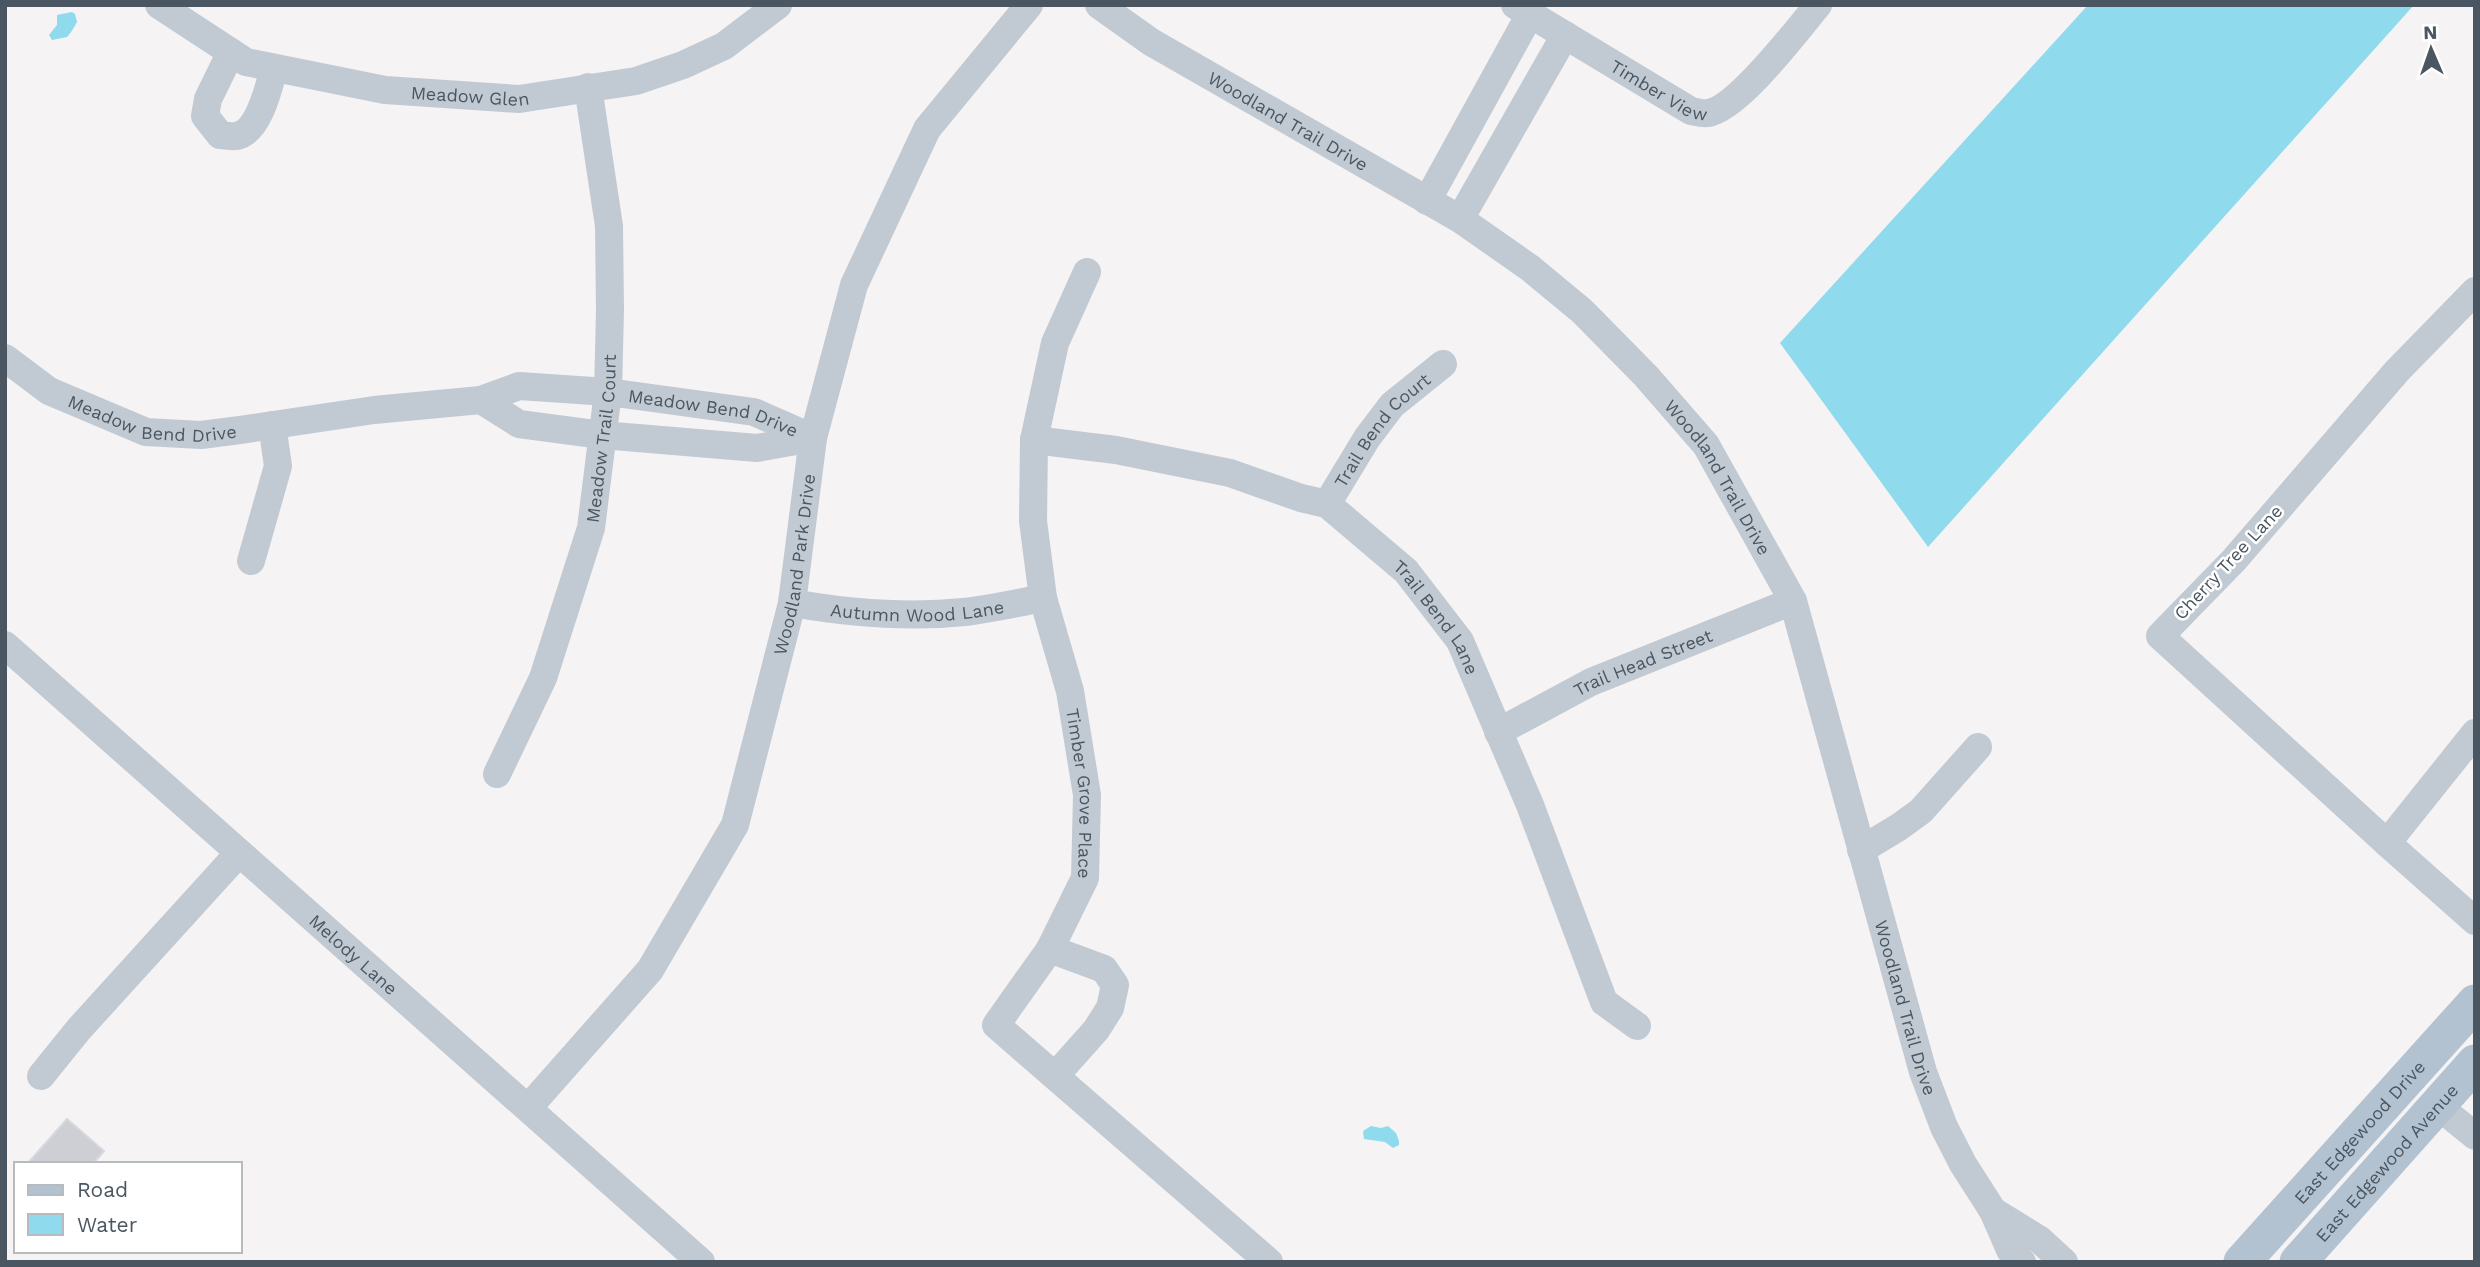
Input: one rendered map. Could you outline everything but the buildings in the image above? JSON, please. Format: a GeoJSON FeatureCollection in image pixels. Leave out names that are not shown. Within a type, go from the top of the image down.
{"type":"FeatureCollection","features":[{"type":"Feature","properties":{"kind":"main road","name":"East Edgewood Drive"},"geometry":{"type":"LineString","coordinates":[[2242,1262],[2475,1003]]}},
{"type":"Feature","properties":{"kind":"main road","name":"East Edgewood Avenue"},"geometry":{"type":"LineString","coordinates":[[2298,1262],[2475,1063]]}},
{"type":"Feature","properties":{"kind":"street","name":"Meadow Glen"},"geometry":{"type":"LineString","coordinates":[[159,5],[246,62],[385,90],[519,99],[636,81],[683,65],[724,46],[778,5]]}},
{"type":"Feature","properties":{"kind":"street","name":"Woodland Park Drive"},"geometry":{"type":"LineString","coordinates":[[528,1108],[650,970],[735,825],[792,603],[813,438],[854,285],[927,130],[1029,5]]}},
{"type":"Feature","properties":{"kind":"street","name":"Woodland Trail Drive"},"geometry":{"type":"LineString","coordinates":[[1099,5],[1151,42],[1460,219],[1530,268],[1582,311],[1646,376],[1706,445],[1793,601],[1923,1072],[1944,1127],[1963,1164],[1993,1211],[2010,1250],[2022,1262]]}},
{"type":"Feature","properties":{"kind":"street","name":"Timber View"},"geometry":{"type":"LineString","coordinates":[[1523,10],[1691,111],[1709,113],[1726,104],[1747,87],[1818,5]]}},
{"type":"Feature","properties":{"kind":"street"},"geometry":{"type":"LineString","coordinates":[[1427,201],[1523,10]]}},
{"type":"Feature","properties":{"kind":"street"},"geometry":{"type":"LineString","coordinates":[[1460,219],[1565,35]]}},
{"type":"Feature","properties":{"kind":"street"},"geometry":{"type":"LineString","coordinates":[[231,52],[208,99],[205,116],[220,135],[237,136],[251,128],[266,96],[274,68]]}},
{"type":"Feature","properties":{"kind":"street","name":"Meadow Trail Court"},"geometry":{"type":"LineString","coordinates":[[497,774],[543,678],[591,528],[608,392],[609,226],[588,87]]}},
{"type":"Feature","properties":{"kind":"street","name":"Timber Grove Place"},"geometry":{"type":"LineString","coordinates":[[1087,272],[1055,343],[1034,440],[1033,522],[1043,598],[1070,691],[1087,795],[1085,878],[1050,949],[996,1025],[1269,1262]]}},
{"type":"Feature","properties":{"kind":"street","name":"Cherry Tree Lane"},"geometry":{"type":"LineString","coordinates":[[2475,291],[2397,371],[2234,560],[2160,635],[2475,921]]}},
{"type":"Feature","properties":{"kind":"street","name":"Meadow Bend Drive"},"geometry":{"type":"LineString","coordinates":[[5,358],[50,391],[146,432],[201,435],[373,410],[481,400],[519,386],[608,392],[754,412],[813,438]]}},
{"type":"Feature","properties":{"kind":"street","name":"Trail Bend Court"},"geometry":{"type":"LineString","coordinates":[[1327,504],[1367,438],[1392,405],[1443,364]]}},
{"type":"Feature","properties":{"kind":"street","name":"Meadow Bend Drive"},"geometry":{"type":"LineString","coordinates":[[481,400],[519,424],[602,435],[757,449],[813,438]]}},
{"type":"Feature","properties":{"kind":"street"},"geometry":{"type":"LineString","coordinates":[[251,561],[278,466],[272,425]]}},
{"type":"Feature","properties":{"kind":"street","name":"Trail Bend Lane"},"geometry":{"type":"LineString","coordinates":[[1034,440],[1116,450],[1217,470],[1327,504],[1406,571],[1460,641],[1530,805],[1604,1002],[1637,1026]]}},
{"type":"Feature","properties":{"kind":"street","name":"Autumn Wood Lane"},"geometry":{"type":"LineString","coordinates":[[792,603],[839,611],[913,615],[964,612],[1043,598]]}},
{"type":"Feature","properties":{"kind":"street","name":"Trail Head Street"},"geometry":{"type":"LineString","coordinates":[[1497,732],[1591,682],[1793,601]]}},
{"type":"Feature","properties":{"kind":"street","name":"Melody Lane"},"geometry":{"type":"LineString","coordinates":[[5,645],[701,1262]]}},
{"type":"Feature","properties":{"kind":"street"},"geometry":{"type":"LineString","coordinates":[[2387,843],[2475,733]]}},
{"type":"Feature","properties":{"kind":"street"},"geometry":{"type":"LineString","coordinates":[[1861,850],[1921,811],[1978,747]]}},
{"type":"Feature","properties":{"kind":"street"},"geometry":{"type":"LineString","coordinates":[[41,1076],[88,1019],[239,853]]}},
{"type":"Feature","properties":{"kind":"street"},"geometry":{"type":"LineString","coordinates":[[1050,949],[1104,969],[1115,985],[1110,1008],[1096,1030],[1055,1076]]}},
{"type":"Feature","properties":{"kind":"street"},"geometry":{"type":"LineString","coordinates":[[2438,1106],[2475,1136]]}},
{"type":"Feature","properties":{"kind":"street","name":"Woodland Trail Drive"},"geometry":{"type":"LineString","coordinates":[[1993,1211],[2040,1240],[2064,1262]]}},
{"type":"Feature","properties":{"kind":"water"},"geometry":{"type":"Polygon","coordinates":[[[2088,5],[2414,5],[1928,547],[1780,343],[2088,5]]]}},
{"type":"Feature","properties":{"kind":"water"},"geometry":{"type":"Polygon","coordinates":[[[72,12],[77,22],[70,34],[52,40],[49,35],[57,25],[57,15],[72,12]]]}},
{"type":"Feature","properties":{"kind":"water"},"geometry":{"type":"Polygon","coordinates":[[[1371,1126],[1388,1126],[1396,1133],[1399,1145],[1393,1148],[1385,1142],[1364,1139],[1363,1131],[1371,1126]]]}}]}
